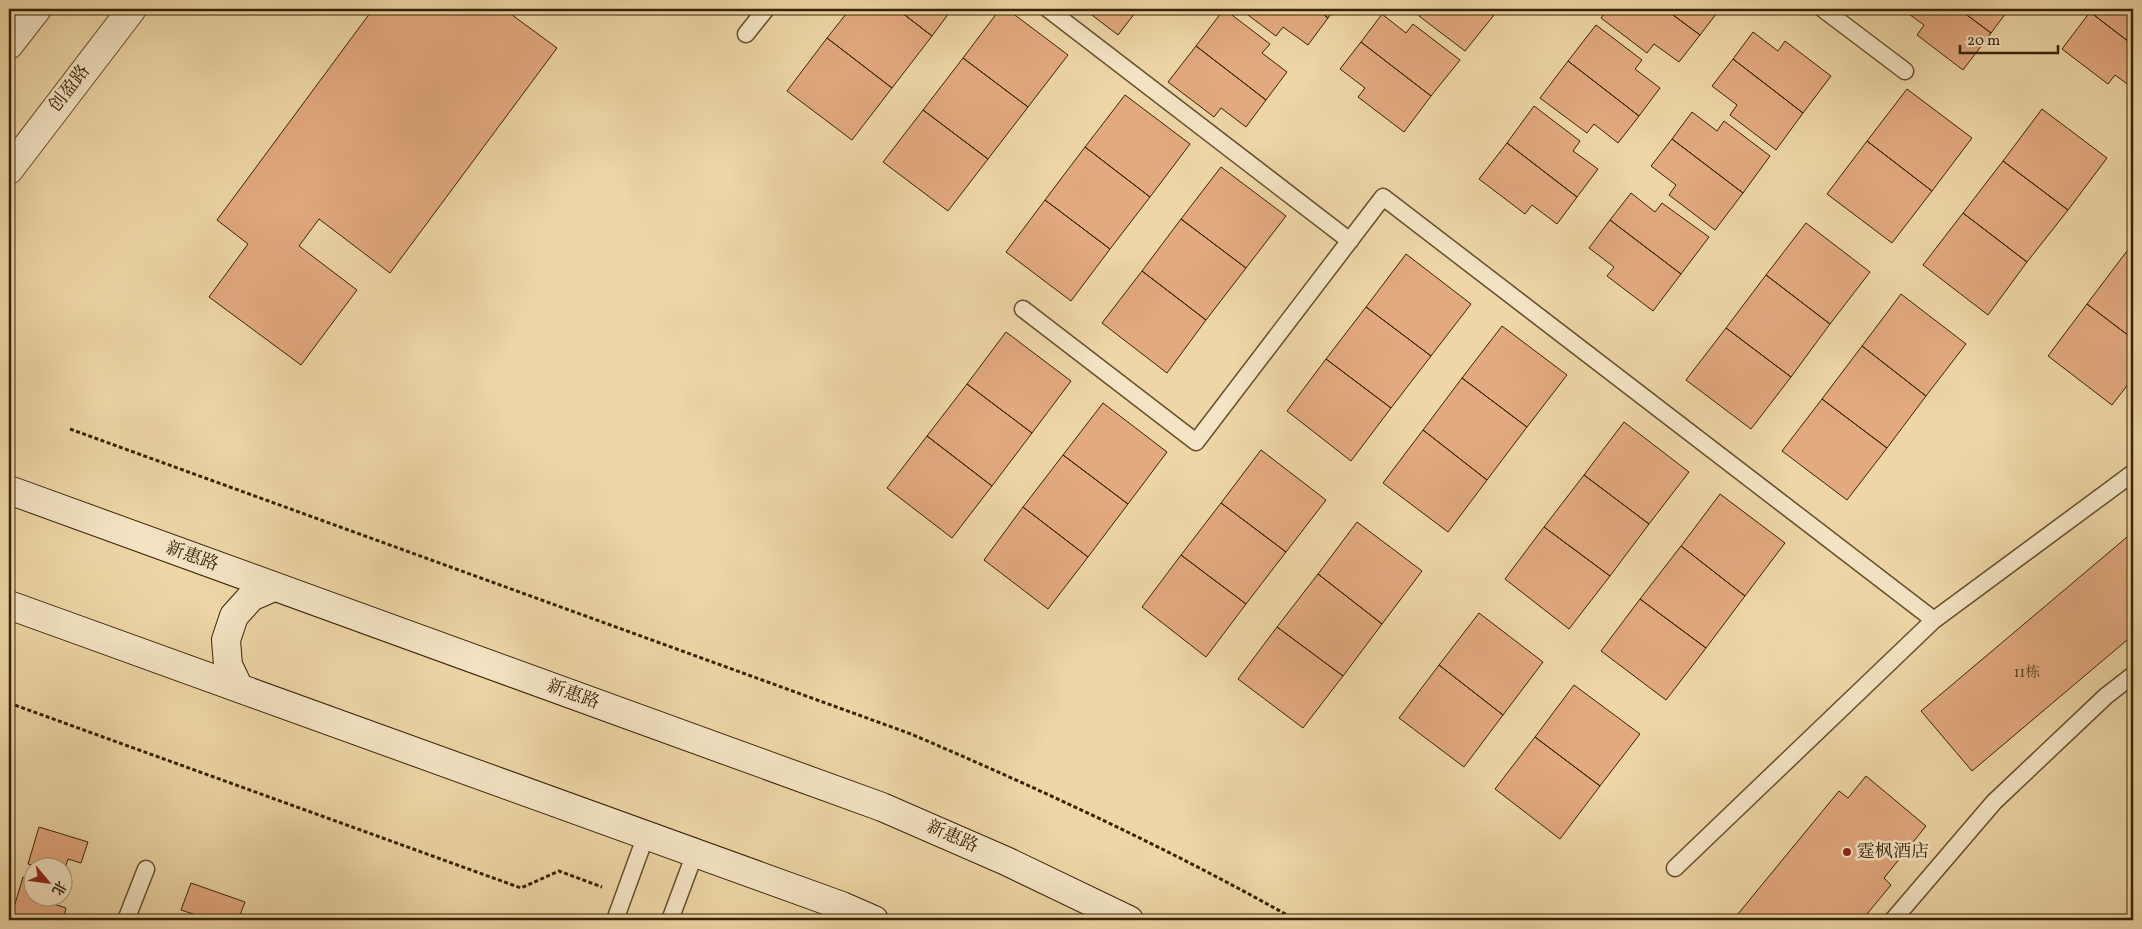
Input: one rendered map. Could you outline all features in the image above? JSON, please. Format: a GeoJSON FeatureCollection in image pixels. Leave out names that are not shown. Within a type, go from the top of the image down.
{"type":"FeatureCollection","features":[{"type":"Feature","properties":{"kind":"main road"},"geometry":{"type":"LineString","coordinates":[[9,45],[37,9]]}},
{"type":"Feature","properties":{"kind":"main road","name":"创盈路"},"geometry":{"type":"LineString","coordinates":[[9,170],[132,9]]}},
{"type":"Feature","properties":{"kind":"main road","name":"新惠路"},"geometry":{"type":"LineString","coordinates":[[9,490],[882,806],[1006,861],[1128,920]]}},
{"type":"Feature","properties":{"kind":"main road"},"geometry":{"type":"LineString","coordinates":[[239,688],[228,665],[226,640],[234,616],[251,597],[274,587]]}},
{"type":"Feature","properties":{"kind":"main road"},"geometry":{"type":"LineString","coordinates":[[9,605],[842,906],[874,920]]}},
{"type":"Feature","properties":{"kind":"lane"},"geometry":{"type":"LineString","coordinates":[[746,34],[766,9]]}},
{"type":"Feature","properties":{"kind":"lane"},"geometry":{"type":"LineString","coordinates":[[1048,9],[1350,241]]}},
{"type":"Feature","properties":{"kind":"lane"},"geometry":{"type":"LineString","coordinates":[[1823,9],[1904,71]]}},
{"type":"Feature","properties":{"kind":"lane"},"geometry":{"type":"LineString","coordinates":[[1023,309],[1196,442],[1383,197],[1934,620]]}},
{"type":"Feature","properties":{"kind":"lane"},"geometry":{"type":"LineString","coordinates":[[1675,868],[1934,620],[2133,474]]}},
{"type":"Feature","properties":{"kind":"lane"},"geometry":{"type":"LineString","coordinates":[[1893,920],[1994,802],[2106,696],[2133,675]]}},
{"type":"Feature","properties":{"kind":"lane"},"geometry":{"type":"LineString","coordinates":[[615,920],[646,835]]}},
{"type":"Feature","properties":{"kind":"lane"},"geometry":{"type":"LineString","coordinates":[[670,920],[695,853]]}},
{"type":"Feature","properties":{"kind":"lane"},"geometry":{"type":"LineString","coordinates":[[126,920],[146,869]]}},
{"type":"Feature","properties":{"kind":"path"},"geometry":{"type":"LineString","coordinates":[[70,429],[911,734],[1038,790],[1152,844],[1296,920]]}},
{"type":"Feature","properties":{"kind":"path"},"geometry":{"type":"LineString","coordinates":[[9,703],[521,888],[559,871],[624,895]]}},
{"type":"Feature","properties":{"kind":"building"},"geometry":{"type":"Polygon","coordinates":[[[373,9],[504,9],[557,48],[390,273],[319,219],[299,246],[357,290],[301,365],[209,297],[248,244],[217,220],[373,9]]]}},
{"type":"Feature","properties":{"kind":"building"},"geometry":{"type":"Polygon","coordinates":[[[850,9],[897,9],[932,36],[892,88],[827,38],[850,9]]]}},
{"type":"Feature","properties":{"kind":"building"},"geometry":{"type":"Polygon","coordinates":[[[897,9],[952,9],[932,36],[897,9]]]}},
{"type":"Feature","properties":{"kind":"building"},"geometry":{"type":"Polygon","coordinates":[[[1000,9],[1007,9],[1068,55],[1028,107],[963,58],[1000,9]]]}},
{"type":"Feature","properties":{"kind":"building"},"geometry":{"type":"Polygon","coordinates":[[[1084,9],[1138,9],[1118,35],[1084,9]]]}},
{"type":"Feature","properties":{"kind":"building"},"geometry":{"type":"Polygon","coordinates":[[[1224,9],[1270,44],[1262,53],[1287,72],[1266,100],[1196,46],[1224,9]]]}},
{"type":"Feature","properties":{"kind":"building"},"geometry":{"type":"Polygon","coordinates":[[[1240,9],[1316,9],[1328,18],[1308,45],[1283,27],[1276,36],[1240,9]]]}},
{"type":"Feature","properties":{"kind":"building"},"geometry":{"type":"Polygon","coordinates":[[[1316,9],[1335,9],[1328,18],[1316,9]]]}},
{"type":"Feature","properties":{"kind":"building"},"geometry":{"type":"Polygon","coordinates":[[[1425,9],[1486,9],[1494,15],[1465,51],[1419,16],[1425,9]]]}},
{"type":"Feature","properties":{"kind":"building"},"geometry":{"type":"Polygon","coordinates":[[[1608,9],[1665,9],[1700,35],[1679,62],[1654,44],[1647,53],[1601,18],[1608,9]]]}},
{"type":"Feature","properties":{"kind":"building"},"geometry":{"type":"Polygon","coordinates":[[[1665,9],[1720,9],[1700,35],[1665,9]]]}},
{"type":"Feature","properties":{"kind":"building"},"geometry":{"type":"Polygon","coordinates":[[[1902,9],[1959,9],[1991,33],[1963,70],[1917,35],[1924,25],[1902,9]]]}},
{"type":"Feature","properties":{"kind":"building"},"geometry":{"type":"Polygon","coordinates":[[[1959,9],[2009,9],[1991,33],[1959,9]]]}},
{"type":"Feature","properties":{"kind":"building"},"geometry":{"type":"Polygon","coordinates":[[[2093,9],[2133,9],[2133,45],[2090,12],[2093,9]]]}},
{"type":"Feature","properties":{"kind":"building"},"geometry":{"type":"Polygon","coordinates":[[[2090,12],[2133,45],[2133,88],[2115,75],[2108,84],[2062,49],[2090,12]]]}},
{"type":"Feature","properties":{"kind":"building"},"geometry":{"type":"Polygon","coordinates":[[[1382,14],[1406,33],[1413,24],[1460,60],[1431,96],[1361,42],[1382,14]]]}},
{"type":"Feature","properties":{"kind":"building"},"geometry":{"type":"Polygon","coordinates":[[[1596,25],[1642,60],[1635,69],[1660,88],[1639,116],[1568,61],[1596,25]]]}},
{"type":"Feature","properties":{"kind":"building"},"geometry":{"type":"Polygon","coordinates":[[[1753,32],[1778,51],[1785,41],[1831,76],[1803,113],[1733,59],[1753,32]]]}},
{"type":"Feature","properties":{"kind":"building"},"geometry":{"type":"Polygon","coordinates":[[[827,38],[892,88],[852,140],[787,91],[827,38]]]}},
{"type":"Feature","properties":{"kind":"building"},"geometry":{"type":"Polygon","coordinates":[[[1361,42],[1431,96],[1404,132],[1358,97],[1365,88],[1340,69],[1361,42]]]}},
{"type":"Feature","properties":{"kind":"building"},"geometry":{"type":"Polygon","coordinates":[[[1196,46],[1266,100],[1246,127],[1221,108],[1214,117],[1168,82],[1196,46]]]}},
{"type":"Feature","properties":{"kind":"building"},"geometry":{"type":"Polygon","coordinates":[[[963,58],[1028,107],[988,159],[923,110],[963,58]]]}},
{"type":"Feature","properties":{"kind":"building"},"geometry":{"type":"Polygon","coordinates":[[[1733,59],[1803,113],[1776,150],[1730,115],[1737,105],[1712,86],[1733,59]]]}},
{"type":"Feature","properties":{"kind":"building"},"geometry":{"type":"Polygon","coordinates":[[[1568,61],[1639,116],[1618,143],[1594,124],[1587,133],[1540,98],[1568,61]]]}},
{"type":"Feature","properties":{"kind":"building"},"geometry":{"type":"Polygon","coordinates":[[[1907,89],[1972,138],[1932,191],[1867,141],[1907,89]]]}},
{"type":"Feature","properties":{"kind":"building"},"geometry":{"type":"Polygon","coordinates":[[[1125,95],[1190,144],[1150,197],[1085,147],[1125,95]]]}},
{"type":"Feature","properties":{"kind":"building"},"geometry":{"type":"Polygon","coordinates":[[[1534,106],[1580,141],[1573,151],[1598,169],[1577,197],[1507,143],[1534,106]]]}},
{"type":"Feature","properties":{"kind":"building"},"geometry":{"type":"Polygon","coordinates":[[[2042,109],[2107,158],[2068,210],[2003,161],[2042,109]]]}},
{"type":"Feature","properties":{"kind":"building"},"geometry":{"type":"Polygon","coordinates":[[[923,110],[988,159],[948,211],[883,162],[923,110]]]}},
{"type":"Feature","properties":{"kind":"building"},"geometry":{"type":"Polygon","coordinates":[[[1692,112],[1717,131],[1724,121],[1770,156],[1743,193],[1672,139],[1692,112]]]}},
{"type":"Feature","properties":{"kind":"building"},"geometry":{"type":"Polygon","coordinates":[[[1672,139],[1743,193],[1715,230],[1669,195],[1676,185],[1651,166],[1672,139]]]}},
{"type":"Feature","properties":{"kind":"building"},"geometry":{"type":"Polygon","coordinates":[[[1867,141],[1932,191],[1892,243],[1827,194],[1867,141]]]}},
{"type":"Feature","properties":{"kind":"building"},"geometry":{"type":"Polygon","coordinates":[[[1507,143],[1577,197],[1557,224],[1532,205],[1525,214],[1479,179],[1507,143]]]}},
{"type":"Feature","properties":{"kind":"building"},"geometry":{"type":"Polygon","coordinates":[[[1085,147],[1150,197],[1110,249],[1045,200],[1085,147]]]}},
{"type":"Feature","properties":{"kind":"building"},"geometry":{"type":"Polygon","coordinates":[[[2003,161],[2068,210],[2027,262],[1963,213],[2003,161]]]}},
{"type":"Feature","properties":{"kind":"building"},"geometry":{"type":"Polygon","coordinates":[[[1221,167],[1286,216],[1246,268],[1181,219],[1221,167]]]}},
{"type":"Feature","properties":{"kind":"building"},"geometry":{"type":"Polygon","coordinates":[[[1631,193],[1655,212],[1662,203],[1709,237],[1681,274],[1610,220],[1631,193]]]}},
{"type":"Feature","properties":{"kind":"building"},"geometry":{"type":"Polygon","coordinates":[[[1045,200],[1110,249],[1071,301],[1006,252],[1045,200]]]}},
{"type":"Feature","properties":{"kind":"building"},"geometry":{"type":"Polygon","coordinates":[[[1963,213],[2027,262],[1988,315],[1923,265],[1963,213]]]}},
{"type":"Feature","properties":{"kind":"building"},"geometry":{"type":"Polygon","coordinates":[[[1181,219],[1246,268],[1206,320],[1142,271],[1181,219]]]}},
{"type":"Feature","properties":{"kind":"building"},"geometry":{"type":"Polygon","coordinates":[[[1610,220],[1681,274],[1653,311],[1607,276],[1614,267],[1589,248],[1610,220]]]}},
{"type":"Feature","properties":{"kind":"building"},"geometry":{"type":"Polygon","coordinates":[[[1806,223],[1870,272],[1830,324],[1766,275],[1806,223]]]}},
{"type":"Feature","properties":{"kind":"building"},"geometry":{"type":"Polygon","coordinates":[[[2127,251],[2133,256],[2133,339],[2087,304],[2127,251]]]}},
{"type":"Feature","properties":{"kind":"building"},"geometry":{"type":"Polygon","coordinates":[[[1406,254],[1471,304],[1431,356],[1366,307],[1406,254]]]}},
{"type":"Feature","properties":{"kind":"building"},"geometry":{"type":"Polygon","coordinates":[[[1142,271],[1206,320],[1167,373],[1102,323],[1142,271]]]}},
{"type":"Feature","properties":{"kind":"building"},"geometry":{"type":"Polygon","coordinates":[[[1766,275],[1830,324],[1791,377],[1726,328],[1766,275]]]}},
{"type":"Feature","properties":{"kind":"building"},"geometry":{"type":"Polygon","coordinates":[[[1901,294],[1966,344],[1926,396],[1862,346],[1901,294]]]}},
{"type":"Feature","properties":{"kind":"building"},"geometry":{"type":"Polygon","coordinates":[[[2087,304],[2133,339],[2133,378],[2112,405],[2048,356],[2087,304]]]}},
{"type":"Feature","properties":{"kind":"building"},"geometry":{"type":"Polygon","coordinates":[[[1366,307],[1431,356],[1391,408],[1326,359],[1366,307]]]}},
{"type":"Feature","properties":{"kind":"building"},"geometry":{"type":"Polygon","coordinates":[[[1502,326],[1567,375],[1527,427],[1462,378],[1502,326]]]}},
{"type":"Feature","properties":{"kind":"building"},"geometry":{"type":"Polygon","coordinates":[[[1726,328],[1791,377],[1751,429],[1686,380],[1726,328]]]}},
{"type":"Feature","properties":{"kind":"building"},"geometry":{"type":"Polygon","coordinates":[[[1006,332],[1071,381],[1032,433],[967,384],[1006,332]]]}},
{"type":"Feature","properties":{"kind":"building"},"geometry":{"type":"Polygon","coordinates":[[[1862,346],[1926,396],[1887,448],[1822,399],[1862,346]]]}},
{"type":"Feature","properties":{"kind":"building"},"geometry":{"type":"Polygon","coordinates":[[[1326,359],[1391,408],[1351,461],[1287,411],[1326,359]]]}},
{"type":"Feature","properties":{"kind":"building"},"geometry":{"type":"Polygon","coordinates":[[[1462,378],[1527,427],[1487,480],[1423,430],[1462,378]]]}},
{"type":"Feature","properties":{"kind":"building"},"geometry":{"type":"Polygon","coordinates":[[[967,384],[1032,433],[992,486],[927,436],[967,384]]]}},
{"type":"Feature","properties":{"kind":"building"},"geometry":{"type":"Polygon","coordinates":[[[1822,399],[1887,448],[1847,500],[1782,451],[1822,399]]]}},
{"type":"Feature","properties":{"kind":"building"},"geometry":{"type":"Polygon","coordinates":[[[1103,403],[1167,452],[1128,504],[1063,455],[1103,403]]]}},
{"type":"Feature","properties":{"kind":"building"},"geometry":{"type":"Polygon","coordinates":[[[1624,422],[1689,472],[1649,524],[1584,475],[1624,422]]]}},
{"type":"Feature","properties":{"kind":"building"},"geometry":{"type":"Polygon","coordinates":[[[1423,430],[1487,480],[1448,532],[1383,483],[1423,430]]]}},
{"type":"Feature","properties":{"kind":"building"},"geometry":{"type":"Polygon","coordinates":[[[927,436],[992,486],[952,538],[887,488],[927,436]]]}},
{"type":"Feature","properties":{"kind":"building"},"geometry":{"type":"Polygon","coordinates":[[[1261,450],[1326,500],[1286,552],[1221,503],[1261,450]]]}},
{"type":"Feature","properties":{"kind":"building"},"geometry":{"type":"Polygon","coordinates":[[[1063,455],[1128,504],[1088,557],[1023,507],[1063,455]]]}},
{"type":"Feature","properties":{"kind":"building"},"geometry":{"type":"Polygon","coordinates":[[[1584,475],[1649,524],[1610,576],[1544,527],[1584,475]]]}},
{"type":"Feature","properties":{"kind":"building"},"geometry":{"type":"Polygon","coordinates":[[[1720,494],[1785,543],[1745,596],[1681,546],[1720,494]]]}},
{"type":"Feature","properties":{"kind":"building"},"geometry":{"type":"Polygon","coordinates":[[[1221,503],[1286,552],[1246,604],[1181,555],[1221,503]]]}},
{"type":"Feature","properties":{"kind":"building"},"geometry":{"type":"Polygon","coordinates":[[[1023,507],[1088,557],[1048,609],[984,560],[1023,507]]]}},
{"type":"Feature","properties":{"kind":"building"},"geometry":{"type":"Polygon","coordinates":[[[1357,522],[1422,571],[1382,624],[1318,574],[1357,522]]]}},
{"type":"Feature","properties":{"kind":"building"},"geometry":{"type":"Polygon","coordinates":[[[1544,527],[1610,576],[1569,629],[1505,579],[1544,527]]]}},
{"type":"Feature","properties":{"kind":"building"},"geometry":{"type":"Polygon","coordinates":[[[2133,532],[2133,635],[1972,771],[1921,711],[2133,532]]]}},
{"type":"Feature","properties":{"kind":"building"},"geometry":{"type":"Polygon","coordinates":[[[1681,546],[1745,596],[1706,648],[1640,599],[1681,546]]]}},
{"type":"Feature","properties":{"kind":"building"},"geometry":{"type":"Polygon","coordinates":[[[1181,555],[1246,604],[1206,657],[1142,607],[1181,555]]]}},
{"type":"Feature","properties":{"kind":"building"},"geometry":{"type":"Polygon","coordinates":[[[1318,574],[1382,624],[1343,676],[1277,627],[1318,574]]]}},
{"type":"Feature","properties":{"kind":"building"},"geometry":{"type":"Polygon","coordinates":[[[1640,599],[1706,648],[1666,700],[1601,651],[1640,599]]]}},
{"type":"Feature","properties":{"kind":"building"},"geometry":{"type":"Polygon","coordinates":[[[1479,613],[1543,662],[1503,715],[1439,665],[1479,613]]]}},
{"type":"Feature","properties":{"kind":"building"},"geometry":{"type":"Polygon","coordinates":[[[1277,627],[1343,676],[1303,728],[1238,679],[1277,627]]]}},
{"type":"Feature","properties":{"kind":"building"},"geometry":{"type":"Polygon","coordinates":[[[1439,665],[1503,715],[1464,767],[1399,718],[1439,665]]]}},
{"type":"Feature","properties":{"kind":"building"},"geometry":{"type":"Polygon","coordinates":[[[1574,685],[1640,734],[1600,786],[1535,737],[1574,685]]]}},
{"type":"Feature","properties":{"kind":"building"},"geometry":{"type":"Polygon","coordinates":[[[1535,737],[1600,786],[1560,839],[1495,789],[1535,737]]]}},
{"type":"Feature","properties":{"kind":"building","name":"霆枫酒店"},"geometry":{"type":"Polygon","coordinates":[[[1866,776],[1926,826],[1884,878],[1891,885],[1862,920],[1733,920],[1839,791],[1848,798],[1866,776]]]}},
{"type":"Feature","properties":{"kind":"building"},"geometry":{"type":"Polygon","coordinates":[[[39,827],[88,842],[81,863],[72,860],[72,856],[30,856],[39,827]]]}},
{"type":"Feature","properties":{"kind":"building"},"geometry":{"type":"Polygon","coordinates":[[[22,880],[22,906],[60,906],[66,908],[63,920],[31,920],[12,914],[22,880]]]}},
{"type":"Feature","properties":{"kind":"building"},"geometry":{"type":"Polygon","coordinates":[[[191,883],[245,902],[238,920],[197,920],[199,916],[181,910],[191,883]]]}},
{"type":"Feature","properties":{"kind":"place","name":"霆枫酒店"},"geometry":{"type":"Point","coordinates":[1847,852]}}]}
